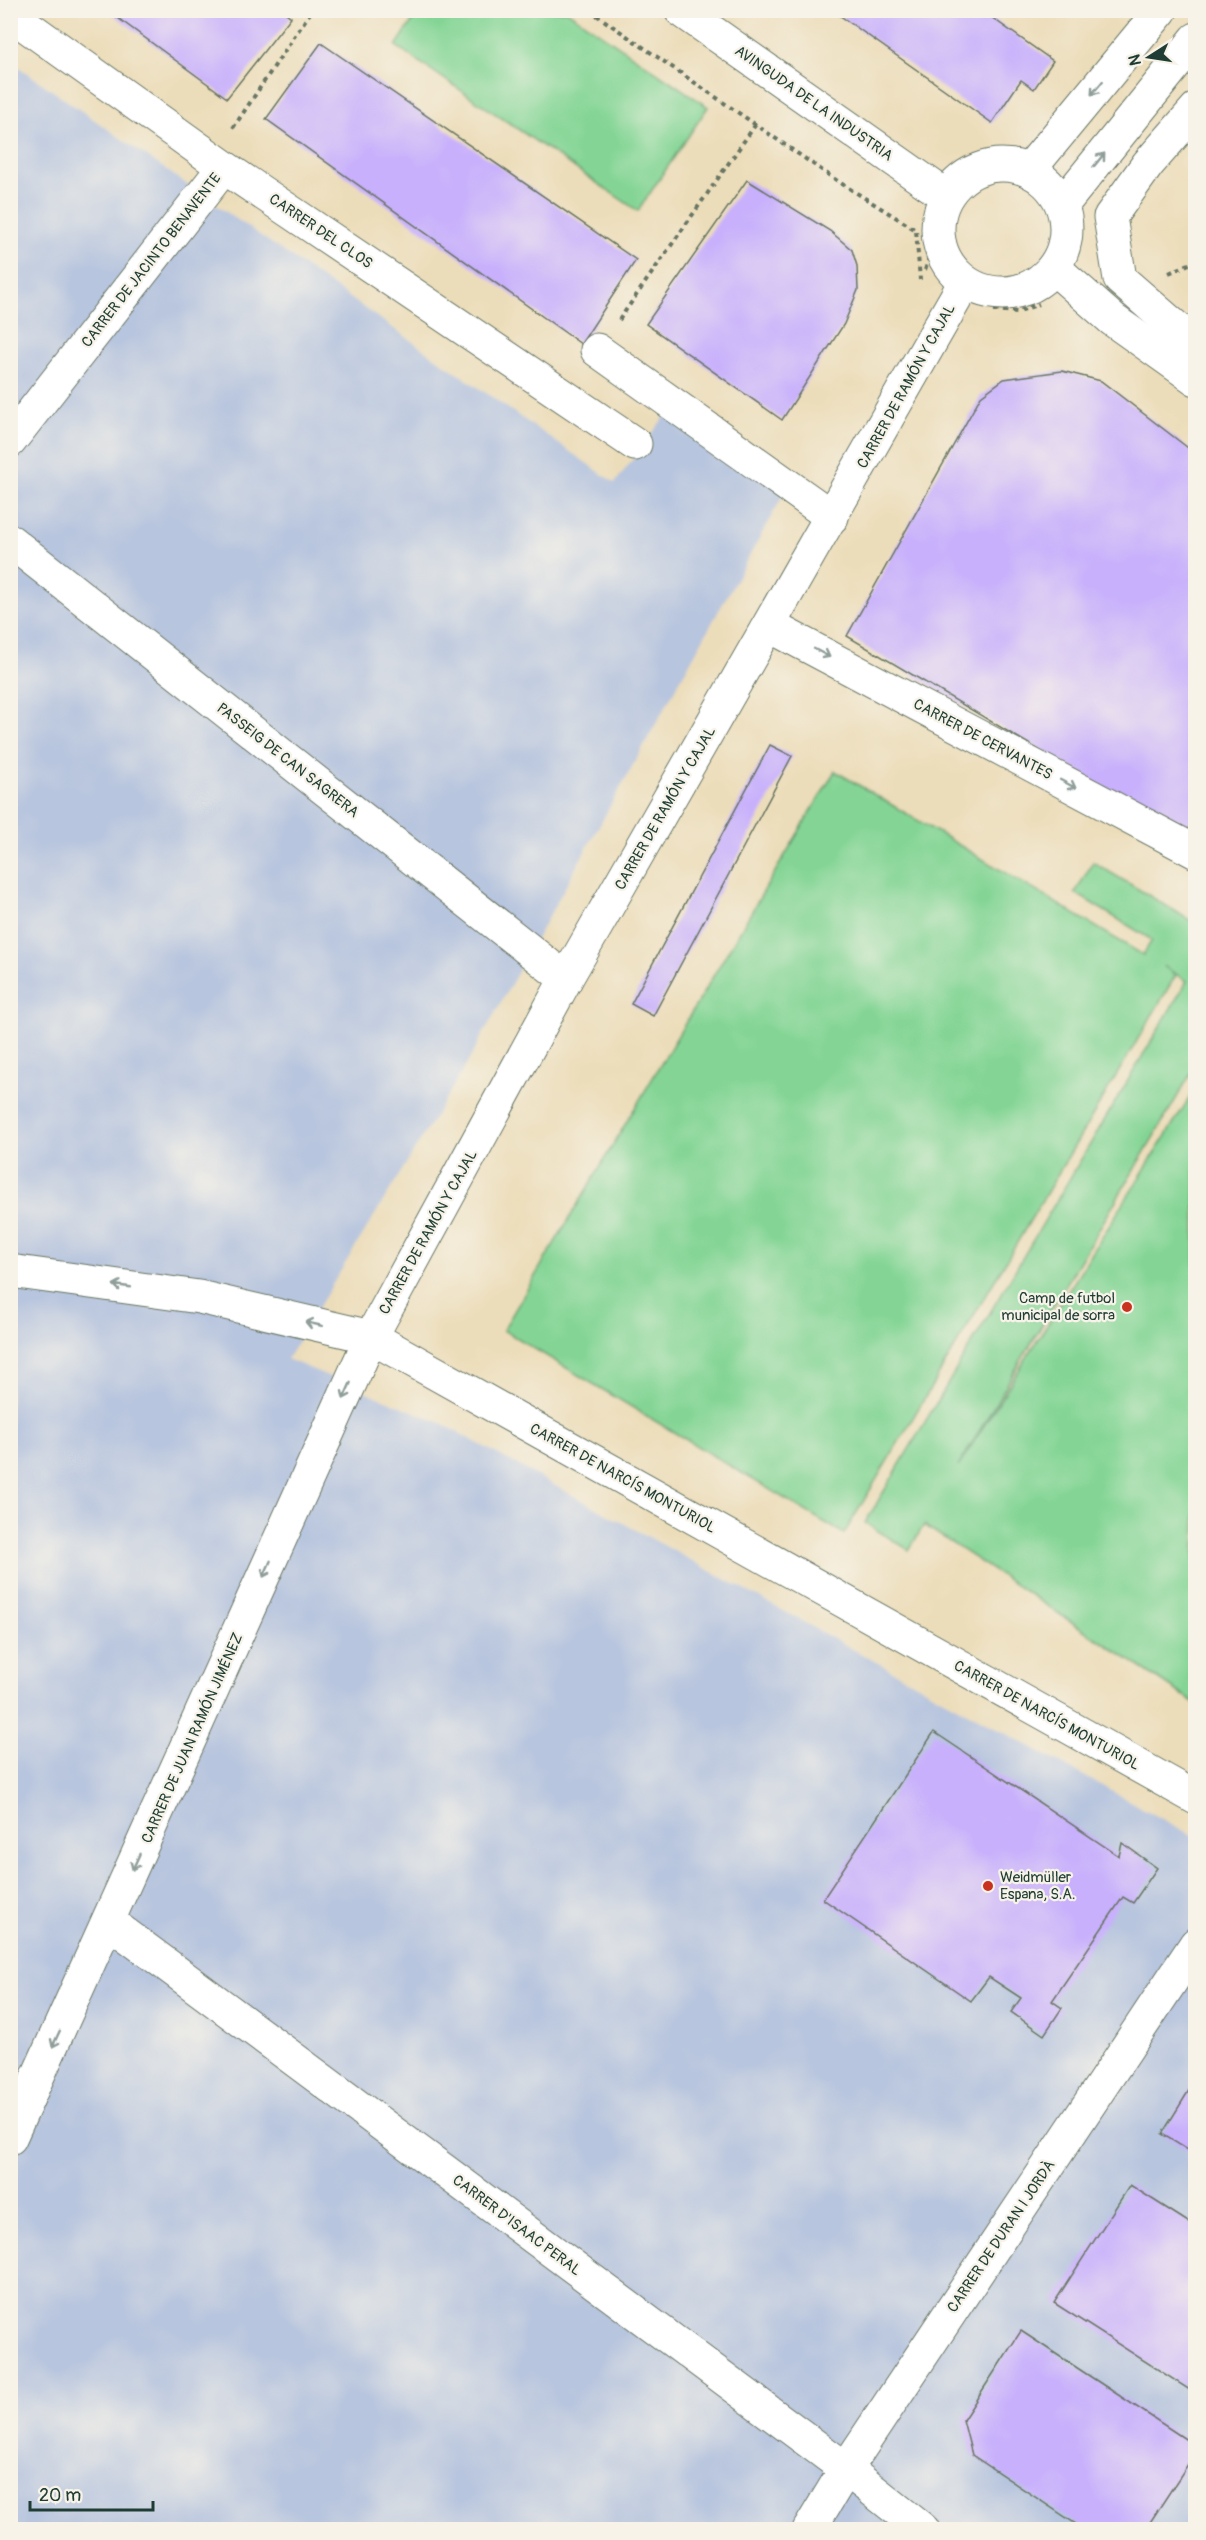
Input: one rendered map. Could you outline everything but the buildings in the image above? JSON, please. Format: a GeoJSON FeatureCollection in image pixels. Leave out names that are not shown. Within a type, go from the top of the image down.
{"type":"FeatureCollection","features":[{"type":"Feature","properties":{"kind":"street","name":"AVINGUDA DE LA INDUSTRIA"},"geometry":{"type":"LineString","coordinates":[[681,10],[946,196]]}},
{"type":"Feature","properties":{"kind":"street"},"geometry":{"type":"LineString","coordinates":[[1029,170],[1161,10]]}},
{"type":"Feature","properties":{"kind":"street","name":"CARRER DEL CLOS"},"geometry":{"type":"LineString","coordinates":[[10,14],[224,167],[635,444]]}},
{"type":"Feature","properties":{"kind":"street"},"geometry":{"type":"LineString","coordinates":[[1062,205],[1196,39]]}},
{"type":"Feature","properties":{"kind":"street"},"geometry":{"type":"LineString","coordinates":[[1196,109],[1148,164],[1110,217],[1120,279],[1196,345]]}},
{"type":"Feature","properties":{"kind":"street"},"geometry":{"type":"LineString","coordinates":[[1006,164],[1029,170],[1048,184],[1062,205],[1066,226],[1064,249],[1054,268],[1035,285],[1012,293],[987,292],[965,282],[951,268],[942,252],[937,233],[939,214],[946,196],[961,178],[982,167],[1006,164]]}},
{"type":"Feature","properties":{"kind":"street","name":"CARRER DE JACINTO BENAVENTE"},"geometry":{"type":"LineString","coordinates":[[10,441],[224,167]]}},
{"type":"Feature","properties":{"kind":"street"},"geometry":{"type":"LineString","coordinates":[[1054,268],[1113,320],[1196,379]]}},
{"type":"Feature","properties":{"kind":"street","name":"CARRER DE RAMÓN Y CAJAL"},"geometry":{"type":"LineString","coordinates":[[370,1337],[566,979],[965,282]]}},
{"type":"Feature","properties":{"kind":"street"},"geometry":{"type":"LineString","coordinates":[[597,350],[832,517]]}},
{"type":"Feature","properties":{"kind":"street","name":"PASSEIG DE CAN SAGRERA"},"geometry":{"type":"LineString","coordinates":[[10,541],[566,979]]}},
{"type":"Feature","properties":{"kind":"street","name":"CARRER DE CERVANTES"},"geometry":{"type":"LineString","coordinates":[[770,626],[1196,852]]}},
{"type":"Feature","properties":{"kind":"street","name":"CARRER DE NARCÍS MONTURIOL"},"geometry":{"type":"LineString","coordinates":[[10,1271],[199,1297],[370,1337],[1196,1798]]}},
{"type":"Feature","properties":{"kind":"street","name":"CARRER DE JUAN RAMÓN JIMÉNEZ"},"geometry":{"type":"LineString","coordinates":[[10,2138],[370,1337]]}},
{"type":"Feature","properties":{"kind":"street","name":"CARRER D'ISAAC PERAL"},"geometry":{"type":"LineString","coordinates":[[109,1922],[846,2469],[923,2529]]}},
{"type":"Feature","properties":{"kind":"street","name":"CARRER DE DURAN I JORDÀ"},"geometry":{"type":"LineString","coordinates":[[809,2529],[846,2469],[1196,1944]]}},
{"type":"Feature","properties":{"kind":"path","name":"CARRER DE JACINTO BENAVENTE"},"geometry":{"type":"LineString","coordinates":[[224,167],[234,124],[312,10]]}},
{"type":"Feature","properties":{"kind":"path"},"geometry":{"type":"LineString","coordinates":[[589,10],[915,231],[921,284],[937,233]]}},
{"type":"Feature","properties":{"kind":"path"},"geometry":{"type":"LineString","coordinates":[[597,350],[756,124]]}},
{"type":"Feature","properties":{"kind":"shaded area"},"geometry":{"type":"Polygon","coordinates":[[[10,61],[615,483],[677,400],[791,481],[465,1067],[287,1359],[439,1422],[1195,1837],[1195,2529],[11,2529],[10,61]]]}},
{"type":"Feature","properties":{"kind":"green space"},"geometry":{"type":"Polygon","coordinates":[[[419,11],[567,11],[708,107],[638,211],[396,46],[419,11]]]}},
{"type":"Feature","properties":{"kind":"green space"},"geometry":{"type":"Polygon","coordinates":[[[835,771],[1143,955],[1152,940],[1075,893],[1093,862],[1195,923],[1195,1067],[958,1467],[1195,1089],[1195,1703],[924,1525],[909,1550],[865,1523],[1187,981],[1163,966],[1176,975],[844,1534],[503,1330],[835,771]]]}},
{"type":"Feature","properties":{"kind":"place","name":"Camp de futbol municipal de sorra"},"geometry":{"type":"Point","coordinates":[1127,1307]}},
{"type":"Feature","properties":{"kind":"place","name":"Weidmüller Espana, S.A."},"geometry":{"type":"Point","coordinates":[988,1886]}}]}
